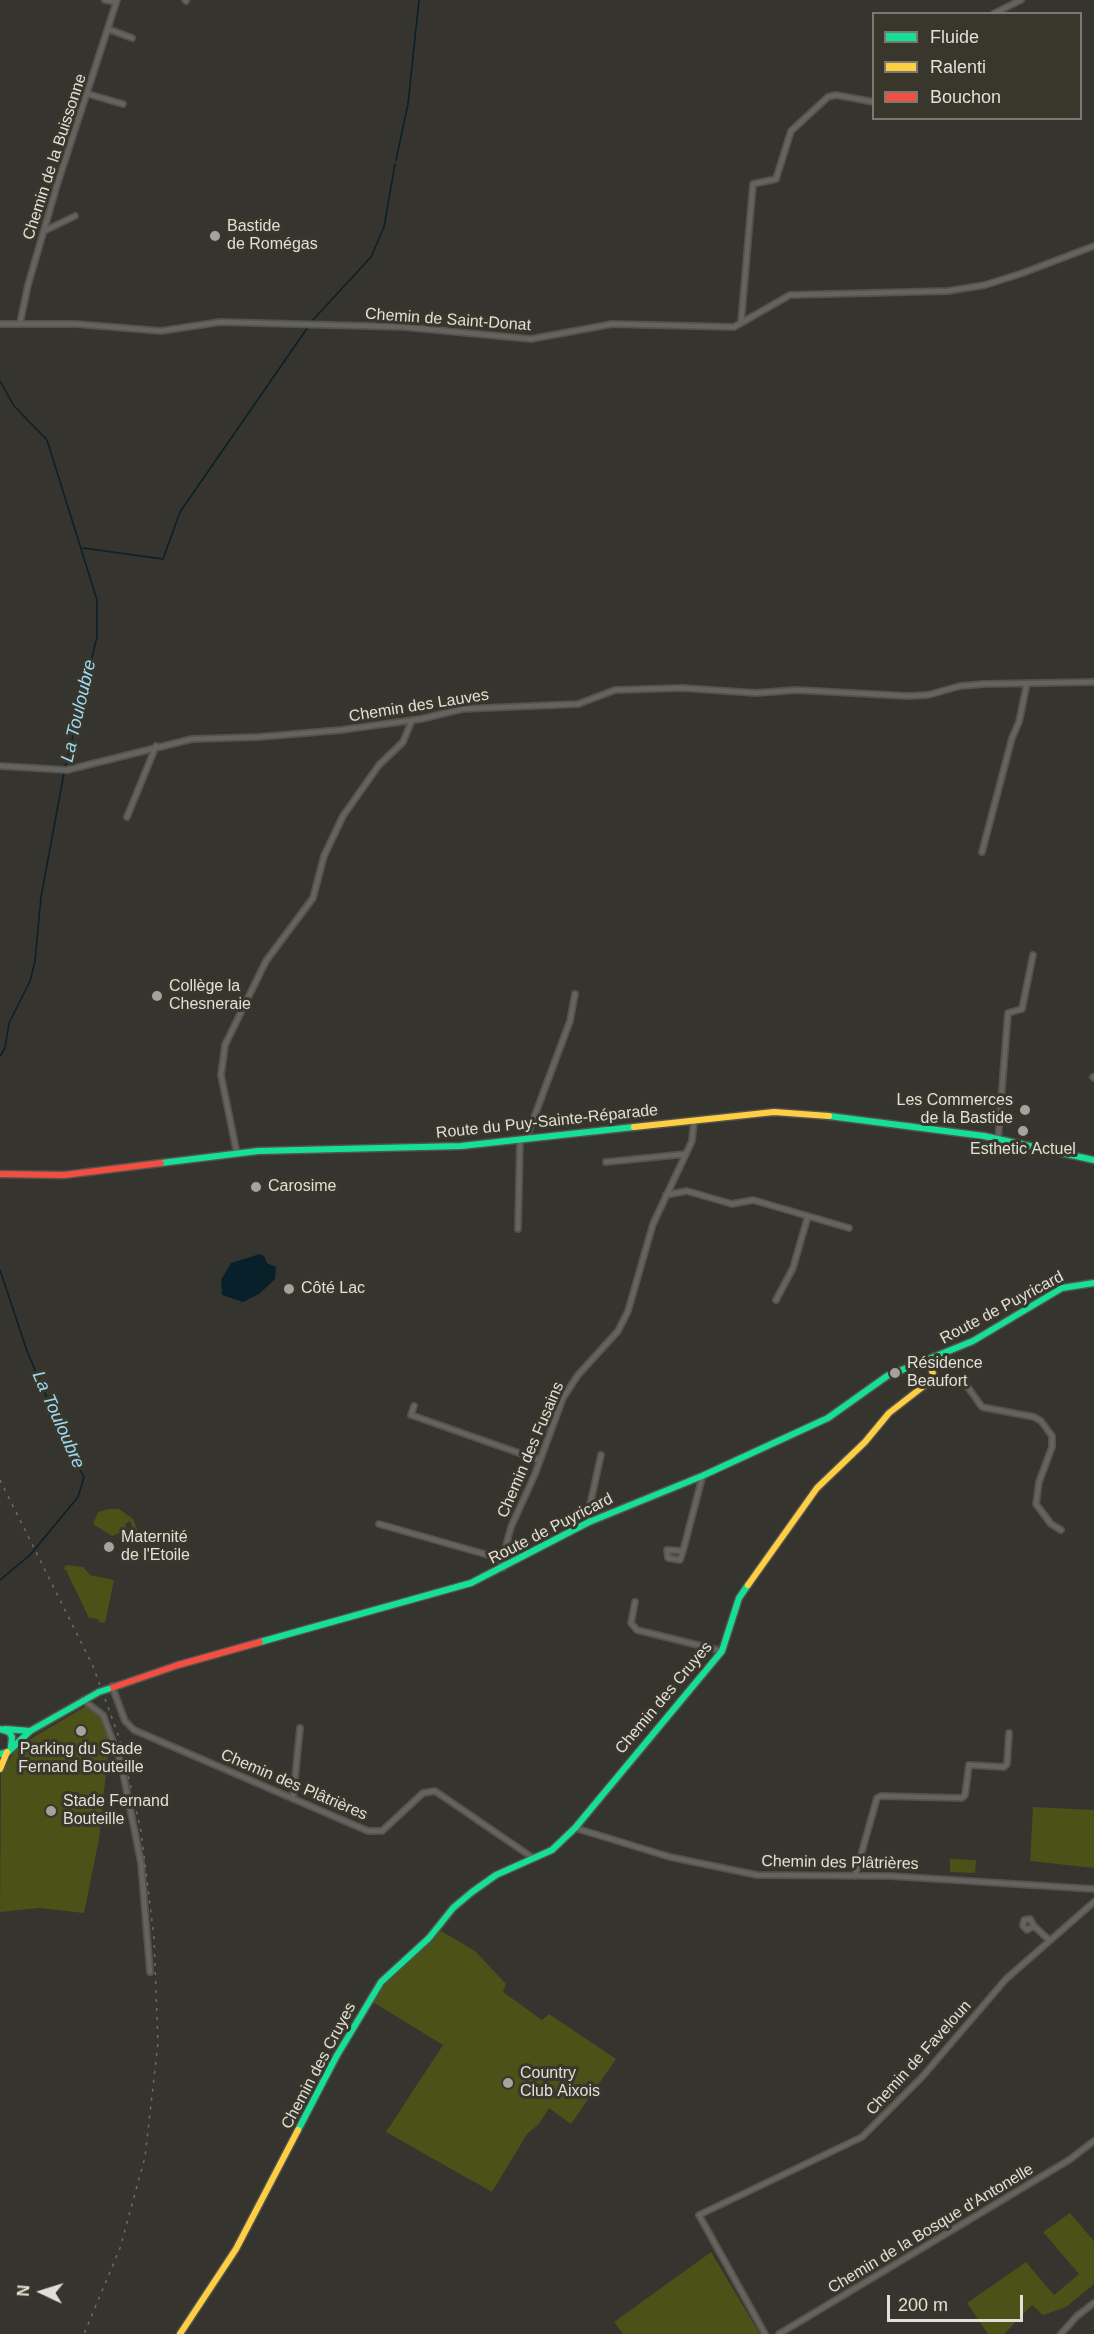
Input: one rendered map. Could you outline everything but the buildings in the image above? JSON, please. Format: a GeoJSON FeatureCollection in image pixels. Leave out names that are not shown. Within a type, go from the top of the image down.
{"type":"FeatureCollection","features":[{"type":"Feature","properties":{"kind":"street"},"geometry":{"type":"LineString","coordinates":[[105,0],[116,1]]}},
{"type":"Feature","properties":{"kind":"street"},"geometry":{"type":"LineString","coordinates":[[997,12],[1021,0]]}},
{"type":"Feature","properties":{"kind":"street","name":"Chemin de la Buissonne"},"geometry":{"type":"LineString","coordinates":[[20,323],[44,231],[116,1]]}},
{"type":"Feature","properties":{"kind":"street"},"geometry":{"type":"LineString","coordinates":[[108,28],[132,38]]}},
{"type":"Feature","properties":{"kind":"street"},"geometry":{"type":"LineString","coordinates":[[88,94],[123,104]]}},
{"type":"Feature","properties":{"kind":"street"},"geometry":{"type":"LineString","coordinates":[[741,323],[753,184],[776,179],[791,131],[828,97],[837,95],[872,102]]}},
{"type":"Feature","properties":{"kind":"street"},"geometry":{"type":"LineString","coordinates":[[44,231],[75,216]]}},
{"type":"Feature","properties":{"kind":"street","name":"Chemin de Saint-Donat"},"geometry":{"type":"LineString","coordinates":[[0,324],[20,323],[160,331],[220,321],[404,327],[531,339],[612,324],[676,328],[734,327],[790,295],[948,291],[1002,280],[1094,246]]}},
{"type":"Feature","properties":{"kind":"street","name":"Chemin des Lauves"},"geometry":{"type":"LineString","coordinates":[[0,766],[64,770],[192,739],[271,736],[412,720],[462,709],[578,704],[615,690],[682,688],[756,693],[797,690],[908,696],[928,695],[971,685],[1094,682]]}},
{"type":"Feature","properties":{"kind":"street"},"geometry":{"type":"LineString","coordinates":[[982,852],[1012,738],[1019,722],[1027,683]]}},
{"type":"Feature","properties":{"kind":"street"},"geometry":{"type":"LineString","coordinates":[[237,1154],[222,1075],[225,1045],[266,961],[313,898],[324,856],[343,816],[380,765],[403,742],[412,720]]}},
{"type":"Feature","properties":{"kind":"street"},"geometry":{"type":"LineString","coordinates":[[127,817],[156,746]]}},
{"type":"Feature","properties":{"kind":"street"},"geometry":{"type":"LineString","coordinates":[[998,1139],[1008,1013],[1022,1009],[1033,955]]}},
{"type":"Feature","properties":{"kind":"street"},"geometry":{"type":"LineString","coordinates":[[518,1229],[523,1139],[570,1021],[575,994]]}},
{"type":"Feature","properties":{"kind":"street","name":"Route du Puy-Sainte-Réparade"},"geometry":{"type":"LineString","coordinates":[[0,1174],[64,1175],[237,1154],[443,1147],[774,1112],[813,1114],[998,1139],[1094,1160]]}},
{"type":"Feature","properties":{"kind":"street","name":"Chemin des Fusains"},"geometry":{"type":"LineString","coordinates":[[503,1565],[511,1527],[570,1386],[623,1323],[653,1224],[695,1131],[693,1120]]}},
{"type":"Feature","properties":{"kind":"street"},"geometry":{"type":"LineString","coordinates":[[606,1162],[686,1154]]}},
{"type":"Feature","properties":{"kind":"street"},"geometry":{"type":"LineString","coordinates":[[666,1195],[687,1191],[728,1203],[753,1200],[849,1228]]}},
{"type":"Feature","properties":{"kind":"street"},"geometry":{"type":"LineString","coordinates":[[776,1300],[793,1268],[808,1216]]}},
{"type":"Feature","properties":{"kind":"street","name":"Route de Puyricard"},"geometry":{"type":"LineString","coordinates":[[9,1750],[29,1732],[83,1700],[110,1688],[177,1665],[471,1583],[589,1522],[702,1476],[828,1418],[887,1376],[973,1341],[1062,1288],[1094,1283]]}},
{"type":"Feature","properties":{"kind":"street"},"geometry":{"type":"LineString","coordinates":[[929,1359],[934,1378],[939,1382],[962,1379],[982,1407],[1034,1417],[1041,1421],[1052,1436],[1052,1447],[1037,1488],[1036,1504],[1051,1524],[1061,1530]]}},
{"type":"Feature","properties":{"kind":"street","name":"Chemin des Cruyes"},"geometry":{"type":"LineString","coordinates":[[575,1828],[601,1794],[722,1652],[739,1598],[817,1488],[865,1443],[889,1413],[934,1378]]}},
{"type":"Feature","properties":{"kind":"street"},"geometry":{"type":"LineString","coordinates":[[414,1406],[411,1415],[539,1460]]}},
{"type":"Feature","properties":{"kind":"street"},"geometry":{"type":"LineString","coordinates":[[589,1522],[588,1514],[601,1455]]}},
{"type":"Feature","properties":{"kind":"street"},"geometry":{"type":"LineString","coordinates":[[683,1551],[702,1476]]}},
{"type":"Feature","properties":{"kind":"street"},"geometry":{"type":"LineString","coordinates":[[379,1524],[488,1555],[503,1565]]}},
{"type":"Feature","properties":{"kind":"street"},"geometry":{"type":"LineString","coordinates":[[635,1602],[631,1623],[636,1630],[722,1652]]}},
{"type":"Feature","properties":{"kind":"street","name":"Chemin des Plâtrières"},"geometry":{"type":"LineString","coordinates":[[110,1688],[125,1721],[134,1730],[375,1832],[391,1825],[423,1793],[435,1791],[522,1853],[535,1858]]}},
{"type":"Feature","properties":{"kind":"street"},"geometry":{"type":"LineString","coordinates":[[83,1700],[103,1714],[121,1763],[141,1863],[150,1971]]}},
{"type":"Feature","properties":{"kind":"street"},"geometry":{"type":"LineString","coordinates":[[293,1799],[300,1728]]}},
{"type":"Feature","properties":{"kind":"street"},"geometry":{"type":"LineString","coordinates":[[3,1729],[29,1732]]}},
{"type":"Feature","properties":{"kind":"street"},"geometry":{"type":"LineString","coordinates":[[0,1769],[12,1737],[3,1729]]}},
{"type":"Feature","properties":{"kind":"street"},"geometry":{"type":"LineString","coordinates":[[855,1876],[877,1798],[881,1796],[962,1798],[965,1795],[969,1765],[1004,1767],[1007,1764],[1009,1733]]}},
{"type":"Feature","properties":{"kind":"street"},"geometry":{"type":"LineString","coordinates":[[0,1754],[9,1750]]}},
{"type":"Feature","properties":{"kind":"street"},"geometry":{"type":"LineString","coordinates":[[535,1858],[552,1850],[575,1828]]}},
{"type":"Feature","properties":{"kind":"street","name":"Chemin des Plâtrières"},"geometry":{"type":"LineString","coordinates":[[575,1828],[670,1857],[757,1875],[855,1876],[1094,1890]]}},
{"type":"Feature","properties":{"kind":"street","name":"Chemin des Cruyes"},"geometry":{"type":"LineString","coordinates":[[180,2334],[236,2249],[336,2057],[381,1982],[429,1938],[453,1908],[472,1892],[496,1875],[535,1858]]}},
{"type":"Feature","properties":{"kind":"street","name":"Chemin de Faveloun"},"geometry":{"type":"LineString","coordinates":[[765,2334],[699,2215],[862,2137],[922,2077],[1006,1979],[1094,1902]]}},
{"type":"Feature","properties":{"kind":"street"},"geometry":{"type":"LineString","coordinates":[[1034,1926],[1049,1940]]}},
{"type":"Feature","properties":{"kind":"street","name":"Chemin de la Bosque d'Antonelle"},"geometry":{"type":"LineString","coordinates":[[779,2334],[1069,2160],[1094,2141]]}},
{"type":"Feature","properties":{"kind":"street"},"geometry":{"type":"LineString","coordinates":[[1061,2334],[1077,2316],[1094,2303]]}},
{"type":"Feature","properties":{"kind":"green space"},"geometry":{"type":"Polygon","coordinates":[[[119,1509],[133,1519],[139,1534],[135,1544],[131,1539],[136,1537],[130,1521],[125,1524],[127,1530],[112,1536],[93,1524],[98,1512],[119,1509]]]}},
{"type":"Feature","properties":{"kind":"green space"},"geometry":{"type":"Polygon","coordinates":[[[67,1565],[83,1567],[90,1575],[114,1580],[105,1623],[89,1618],[66,1570],[63,1569],[67,1565]]]}},
{"type":"Feature","properties":{"kind":"green space","name":"Stade Fernand Bouteille"},"geometry":{"type":"Polygon","coordinates":[[[88,1705],[100,1713],[110,1735],[99,1839],[84,1913],[39,1908],[0,1912],[1,1774],[17,1747],[88,1705]]]}},
{"type":"Feature","properties":{"kind":"green space"},"geometry":{"type":"Polygon","coordinates":[[[1033,1807],[1094,1810],[1094,1868],[1030,1861],[1033,1807]]]}},
{"type":"Feature","properties":{"kind":"green space"},"geometry":{"type":"Polygon","coordinates":[[[950,1859],[976,1860],[975,1873],[950,1872],[950,1859]]]}},
{"type":"Feature","properties":{"kind":"green space","name":"Country Club Aixois"},"geometry":{"type":"Polygon","coordinates":[[[441,1931],[475,1951],[506,1984],[503,1992],[542,2020],[549,2014],[616,2059],[571,2124],[549,2108],[539,2124],[527,2134],[492,2192],[386,2132],[443,2045],[371,2001],[384,1981],[398,1967],[441,1931]]]}},
{"type":"Feature","properties":{"kind":"green space"},"geometry":{"type":"Polygon","coordinates":[[[1070,2213],[1094,2241],[1094,2284],[1066,2307],[1043,2315],[1032,2305],[1004,2334],[988,2334],[967,2303],[1026,2262],[1054,2295],[1079,2274],[1043,2232],[1070,2213]]]}},
{"type":"Feature","properties":{"kind":"green space"},"geometry":{"type":"Polygon","coordinates":[[[711,2252],[760,2334],[623,2334],[614,2322],[711,2252]]]}},
{"type":"Feature","properties":{"kind":"water"},"geometry":{"type":"Polygon","coordinates":[[[260,1254],[264,1256],[267,1263],[276,1267],[275,1279],[259,1294],[243,1302],[222,1295],[221,1280],[231,1263],[260,1254]]]}},
{"type":"Feature","properties":{"kind":"waterway"},"geometry":{"type":"LineString","coordinates":[[396,160],[408,104],[419,0]]}},
{"type":"Feature","properties":{"kind":"waterway"},"geometry":{"type":"LineString","coordinates":[[311,322],[371,257],[384,227],[395,164]]}},
{"type":"Feature","properties":{"kind":"waterway"},"geometry":{"type":"LineString","coordinates":[[83,548],[163,559],[180,512],[308,327]]}},
{"type":"Feature","properties":{"kind":"waterway","name":"La Touloubre"},"geometry":{"type":"LineString","coordinates":[[0,381],[14,406],[47,440],[97,600],[97,637],[65,768]]}},
{"type":"Feature","properties":{"kind":"waterway","name":"La Touloubre"},"geometry":{"type":"LineString","coordinates":[[0,1056],[5,1048],[9,1023],[30,981],[35,961],[41,897],[64,773]]}},
{"type":"Feature","properties":{"kind":"waterway","name":"La Touloubre"},"geometry":{"type":"LineString","coordinates":[[0,1270],[27,1351],[68,1448],[84,1477],[78,1497],[30,1555],[0,1580]]}},
{"type":"Feature","properties":{"kind":"railway"},"geometry":{"type":"LineString","coordinates":[[0,1480],[93,1666],[120,1740],[141,1831],[154,1938],[158,2043],[145,2157],[120,2248],[84,2334]]}},
{"type":"Feature","properties":{"kind":"traffic: fast"},"geometry":{"type":"LineString","coordinates":[[829,1116],[984,1136],[1094,1160]]}},
{"type":"Feature","properties":{"kind":"traffic: fast"},"geometry":{"type":"LineString","coordinates":[[161,1163],[258,1151],[461,1146],[634,1127]]}},
{"type":"Feature","properties":{"kind":"traffic: fast"},"geometry":{"type":"LineString","coordinates":[[260,1642],[471,1583],[589,1522],[702,1476],[828,1418],[887,1376],[973,1341],[1062,1288],[1094,1283]]}},
{"type":"Feature","properties":{"kind":"traffic: fast"},"geometry":{"type":"LineString","coordinates":[[298,2130],[336,2057],[381,1982],[429,1938],[453,1908],[472,1892],[496,1875],[552,1850],[575,1828],[722,1651],[739,1598],[748,1585]]}},
{"type":"Feature","properties":{"kind":"traffic: fast"},"geometry":{"type":"LineString","coordinates":[[99,1692],[108,1689]]}},
{"type":"Feature","properties":{"kind":"traffic: fast"},"geometry":{"type":"LineString","coordinates":[[0,1754],[8,1752],[30,1731],[99,1692]]}},
{"type":"Feature","properties":{"kind":"traffic: fast"},"geometry":{"type":"LineString","coordinates":[[0,1729],[9,1732],[12,1737],[11,1747]]}},
{"type":"Feature","properties":{"kind":"traffic: fast"},"geometry":{"type":"LineString","coordinates":[[5,1729],[30,1731]]}},
{"type":"Feature","properties":{"kind":"traffic: slow"},"geometry":{"type":"LineString","coordinates":[[634,1127],[774,1112],[829,1116]]}},
{"type":"Feature","properties":{"kind":"traffic: slow"},"geometry":{"type":"LineString","coordinates":[[748,1585],[817,1488],[865,1442],[889,1413],[934,1378],[929,1359]]}},
{"type":"Feature","properties":{"kind":"traffic: slow"},"geometry":{"type":"LineString","coordinates":[[0,1769],[7,1752]]}},
{"type":"Feature","properties":{"kind":"traffic: slow"},"geometry":{"type":"LineString","coordinates":[[180,2334],[236,2249],[298,2130]]}},
{"type":"Feature","properties":{"kind":"traffic: jam"},"geometry":{"type":"LineString","coordinates":[[0,1174],[64,1175],[161,1163]]}},
{"type":"Feature","properties":{"kind":"traffic: jam"},"geometry":{"type":"LineString","coordinates":[[108,1689],[178,1665],[260,1642]]}},
{"type":"Feature","properties":{"kind":"place","name":"Bastide de Romégas"},"geometry":{"type":"Point","coordinates":[215,236]}},
{"type":"Feature","properties":{"kind":"place","name":"Collège la Chesneraie"},"geometry":{"type":"Point","coordinates":[157,996]}},
{"type":"Feature","properties":{"kind":"place","name":"Les Commerces de la Bastide"},"geometry":{"type":"Point","coordinates":[1025,1110]}},
{"type":"Feature","properties":{"kind":"place","name":"Esthetic Actuel"},"geometry":{"type":"Point","coordinates":[1023,1131]}},
{"type":"Feature","properties":{"kind":"place","name":"Carosime"},"geometry":{"type":"Point","coordinates":[256,1187]}},
{"type":"Feature","properties":{"kind":"place","name":"Côté Lac"},"geometry":{"type":"Point","coordinates":[289,1289]}},
{"type":"Feature","properties":{"kind":"place","name":"Résidence Beaufort"},"geometry":{"type":"Point","coordinates":[895,1373]}},
{"type":"Feature","properties":{"kind":"place","name":"Maternité de l'Etoile"},"geometry":{"type":"Point","coordinates":[109,1547]}},
{"type":"Feature","properties":{"kind":"place","name":"Parking du Stade Fernand Bouteille"},"geometry":{"type":"Point","coordinates":[81,1731]}},
{"type":"Feature","properties":{"kind":"place","name":"Stade Fernand Bouteille"},"geometry":{"type":"Point","coordinates":[51,1811]}},
{"type":"Feature","properties":{"kind":"place","name":"Country Club Aixois"},"geometry":{"type":"Point","coordinates":[508,2083]}}]}
